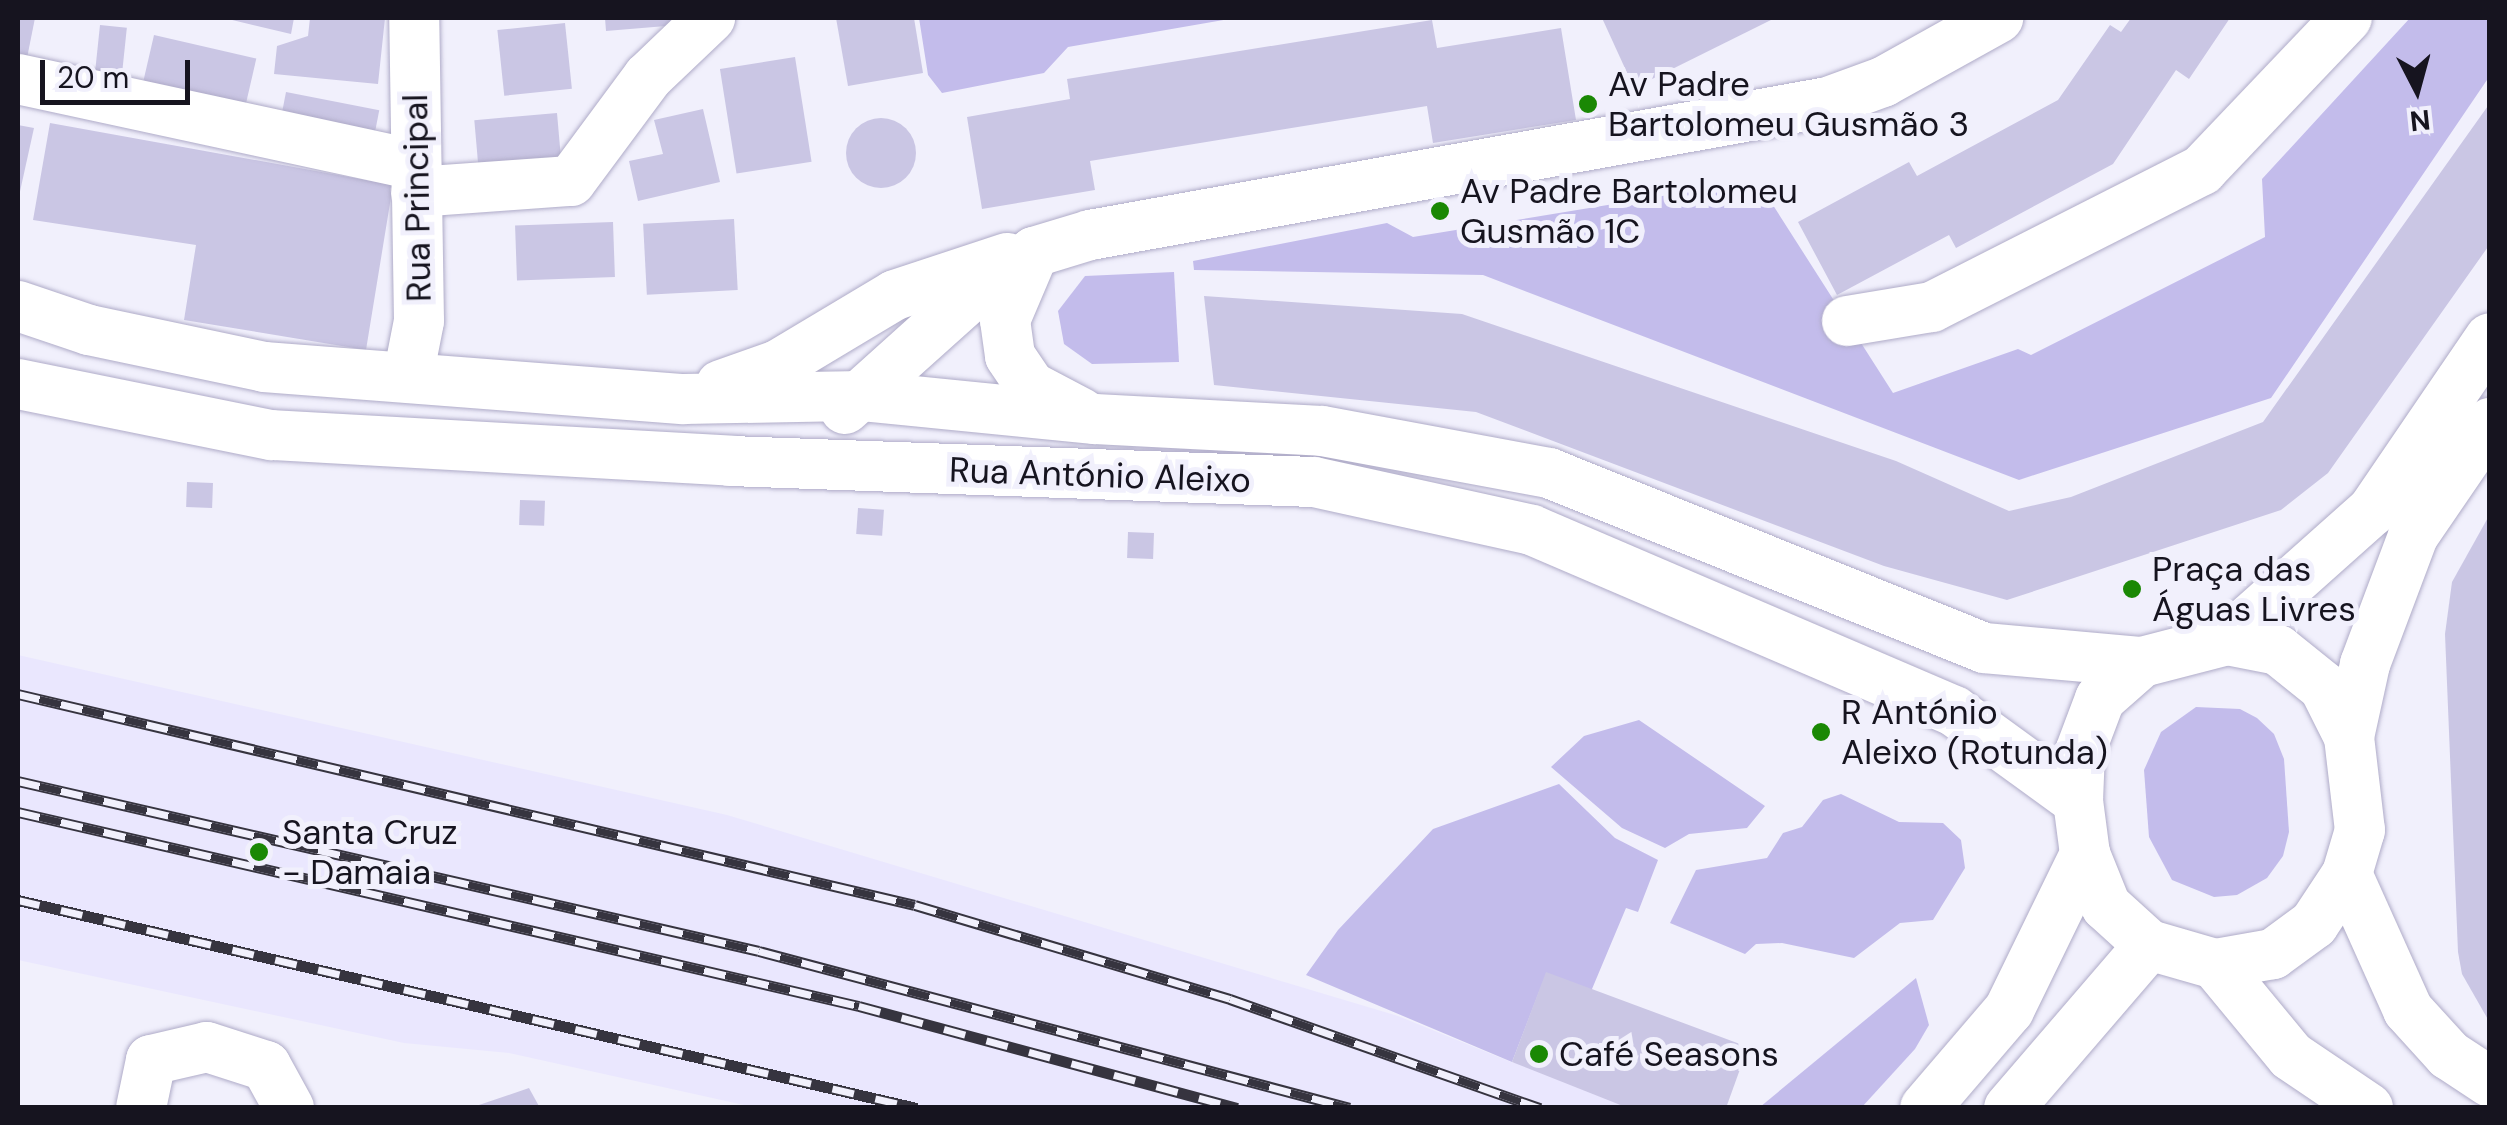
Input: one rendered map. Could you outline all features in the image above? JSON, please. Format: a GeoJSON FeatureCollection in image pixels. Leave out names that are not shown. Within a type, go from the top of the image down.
{"type":"FeatureCollection","features":[{"type":"Feature","properties":{"kind":"street","name":"Rua Principal"},"geometry":{"type":"LineString","coordinates":[[408,377],[419,321],[414,18]]}},
{"type":"Feature","properties":{"kind":"street"},"geometry":{"type":"LineString","coordinates":[[18,79],[416,179],[571,181],[648,77],[710,18]]}},
{"type":"Feature","properties":{"kind":"street"},"geometry":{"type":"LineString","coordinates":[[684,399],[778,365],[852,317],[944,274],[1090,235],[1828,102],[1883,82],[1998,18]]}},
{"type":"Feature","properties":{"kind":"street"},"geometry":{"type":"LineString","coordinates":[[1847,321],[1932,307],[2202,170],[2346,18]]}},
{"type":"Feature","properties":{"kind":"street"},"geometry":{"type":"LineString","coordinates":[[730,461],[794,438],[863,396],[971,296],[1034,252]]}},
{"type":"Feature","properties":{"kind":"street"},"geometry":{"type":"LineString","coordinates":[[1034,252],[1004,320],[1010,356],[1030,386],[1094,418]]}},
{"type":"Feature","properties":{"kind":"street"},"geometry":{"type":"LineString","coordinates":[[18,306],[89,330]]}},
{"type":"Feature","properties":{"kind":"street"},"geometry":{"type":"LineString","coordinates":[[18,324],[89,330]]}},
{"type":"Feature","properties":{"kind":"street","name":"Rua António Aleixo"},"geometry":{"type":"LineString","coordinates":[[89,330],[264,367],[684,399],[863,396],[1094,418],[1322,431],[1549,472],[1984,648],[2142,662]]}},
{"type":"Feature","properties":{"kind":"street"},"geometry":{"type":"LineString","coordinates":[[2227,640],[2372,510],[2490,338]]}},
{"type":"Feature","properties":{"kind":"street","name":"Rua António Aleixo"},"geometry":{"type":"LineString","coordinates":[[30,391],[272,435],[730,461],[1314,482],[1532,530],[1954,711],[2078,801]]}},
{"type":"Feature","properties":{"kind":"street"},"geometry":{"type":"LineString","coordinates":[[2349,736],[2324,687],[2278,650],[2227,640],[2142,662],[2100,699],[2080,752],[2078,801],[2084,854],[2106,906],[2149,945],[2214,964],[2274,954],[2314,924],[2347,874],[2360,830],[2349,736],[2365,664],[2412,536],[2490,423]]}},
{"type":"Feature","properties":{"kind":"street"},"geometry":{"type":"LineString","coordinates":[[1925,1108],[2009,1010],[2084,854]]}},
{"type":"Feature","properties":{"kind":"street"},"geometry":{"type":"LineString","coordinates":[[2347,874],[2408,1010],[2449,1055],[2490,1082]]}},
{"type":"Feature","properties":{"kind":"street"},"geometry":{"type":"LineString","coordinates":[[2009,1108],[2149,945]]}},
{"type":"Feature","properties":{"kind":"street"},"geometry":{"type":"LineString","coordinates":[[2214,964],[2291,1056],[2368,1108]]}},
{"type":"Feature","properties":{"kind":"street"},"geometry":{"type":"LineString","coordinates":[[141,1108],[151,1060],[207,1048],[266,1066],[289,1108]]}},
{"type":"Feature","properties":{"kind":"shaded area"},"geometry":{"type":"Polygon","coordinates":[[[919,18],[1235,18],[1068,47],[1044,73],[942,93],[928,75],[919,18]]]}},
{"type":"Feature","properties":{"kind":"shaded area"},"geometry":{"type":"Polygon","coordinates":[[[2410,18],[2489,18],[2489,77],[2271,398],[2019,480],[1483,275],[1194,270],[1193,261],[1387,223],[1413,237],[1723,186],[1728,205],[1771,202],[1893,393],[2018,349],[2031,355],[2265,237],[2262,179],[2410,18]]]}},
{"type":"Feature","properties":{"kind":"shaded area"},"geometry":{"type":"Polygon","coordinates":[[[1174,272],[1179,362],[1092,364],[1064,344],[1058,311],[1085,276],[1174,272]]]}},
{"type":"Feature","properties":{"kind":"shaded area"},"geometry":{"type":"Polygon","coordinates":[[[18,655],[727,815],[1398,1016],[1511,1062],[1726,1108],[753,1107],[509,1053],[404,1043],[18,960],[18,655]]]}},
{"type":"Feature","properties":{"kind":"shaded area"},"geometry":{"type":"Polygon","coordinates":[[[2196,707],[2240,709],[2257,718],[2274,734],[2284,759],[2289,832],[2283,856],[2267,878],[2237,895],[2214,897],[2172,880],[2149,837],[2144,770],[2161,732],[2196,707]]]}},
{"type":"Feature","properties":{"kind":"shaded area"},"geometry":{"type":"Polygon","coordinates":[[[1639,720],[1765,806],[1747,828],[1689,834],[1665,848],[1622,828],[1551,767],[1584,736],[1639,720]]]}},
{"type":"Feature","properties":{"kind":"shaded area"},"geometry":{"type":"Polygon","coordinates":[[[1559,784],[1615,838],[1658,860],[1638,912],[1626,908],[1592,989],[1539,992],[1512,1062],[1306,975],[1338,930],[1433,829],[1559,784]]]}},
{"type":"Feature","properties":{"kind":"shaded area"},"geometry":{"type":"Polygon","coordinates":[[[1841,794],[1899,822],[1943,823],[1961,840],[1965,868],[1933,920],[1900,923],[1854,958],[1782,943],[1756,944],[1745,954],[1670,923],[1696,870],[1767,858],[1783,833],[1802,827],[1823,800],[1841,794]]]}},
{"type":"Feature","properties":{"kind":"shaded area"},"geometry":{"type":"Polygon","coordinates":[[[1916,978],[1929,1025],[1915,1049],[1862,1107],[1760,1107],[1916,978]]]}},
{"type":"Feature","properties":{"kind":"building"},"geometry":{"type":"Polygon","coordinates":[[[18,18],[35,18],[27,58],[18,56],[18,18]]]}},
{"type":"Feature","properties":{"kind":"building"},"geometry":{"type":"Polygon","coordinates":[[[224,18],[294,18],[291,34],[224,18]]]}},
{"type":"Feature","properties":{"kind":"building"},"geometry":{"type":"Polygon","coordinates":[[[310,18],[385,18],[378,84],[274,74],[277,46],[308,36],[310,18]]]}},
{"type":"Feature","properties":{"kind":"building"},"geometry":{"type":"Polygon","coordinates":[[[605,18],[690,18],[690,24],[606,31],[605,18]]]}},
{"type":"Feature","properties":{"kind":"building"},"geometry":{"type":"Polygon","coordinates":[[[836,18],[914,18],[923,73],[848,86],[836,18]]]}},
{"type":"Feature","properties":{"kind":"building"},"geometry":{"type":"Polygon","coordinates":[[[1602,18],[1775,18],[1634,88],[1602,18]]]}},
{"type":"Feature","properties":{"kind":"building"},"geometry":{"type":"Polygon","coordinates":[[[2131,18],[2230,18],[2189,79],[2176,70],[2113,164],[1956,248],[1949,235],[1837,295],[1798,222],[1909,162],[1917,176],[2058,100],[2110,25],[2121,32],[2131,18]]]}},
{"type":"Feature","properties":{"kind":"building"},"geometry":{"type":"Polygon","coordinates":[[[1432,20],[1437,48],[1561,28],[1576,120],[1433,143],[1427,106],[1090,161],[1095,190],[982,209],[967,117],[1070,99],[1067,79],[1432,20]]]}},
{"type":"Feature","properties":{"kind":"building"},"geometry":{"type":"Polygon","coordinates":[[[565,23],[572,89],[504,96],[497,30],[565,23]]]}},
{"type":"Feature","properties":{"kind":"building"},"geometry":{"type":"Polygon","coordinates":[[[100,25],[127,28],[121,85],[94,82],[100,25]]]}},
{"type":"Feature","properties":{"kind":"building"},"geometry":{"type":"Polygon","coordinates":[[[154,35],[256,59],[243,115],[141,92],[154,35]]]}},
{"type":"Feature","properties":{"kind":"building"},"geometry":{"type":"Polygon","coordinates":[[[795,57],[812,162],[737,174],[720,69],[795,57]]]}},
{"type":"Feature","properties":{"kind":"building"},"geometry":{"type":"Polygon","coordinates":[[[286,92],[379,110],[373,144],[280,125],[286,92]]]}},
{"type":"Feature","properties":{"kind":"building"},"geometry":{"type":"Polygon","coordinates":[[[2490,103],[2490,244],[2328,473],[2281,510],[2007,600],[1884,566],[1476,412],[1214,385],[1204,296],[1462,314],[1896,461],[2009,511],[2071,497],[2263,422],[2490,103]]]}},
{"type":"Feature","properties":{"kind":"building"},"geometry":{"type":"Polygon","coordinates":[[[703,109],[720,182],[638,201],[629,161],[663,154],[654,120],[703,109]]]}},
{"type":"Feature","properties":{"kind":"building"},"geometry":{"type":"Polygon","coordinates":[[[557,113],[562,169],[479,176],[474,120],[557,113]]]}},
{"type":"Feature","properties":{"kind":"building"},"geometry":{"type":"Polygon","coordinates":[[[881,118],[895,120],[906,128],[914,139],[914,167],[906,178],[895,186],[881,188],[867,186],[856,178],[848,167],[846,153],[848,139],[856,128],[867,120],[881,118]]]}},
{"type":"Feature","properties":{"kind":"building"},"geometry":{"type":"Polygon","coordinates":[[[50,123],[393,185],[366,350],[184,320],[196,245],[33,220],[50,123]]]}},
{"type":"Feature","properties":{"kind":"building"},"geometry":{"type":"Polygon","coordinates":[[[18,125],[34,128],[19,196],[18,196],[18,125]]]}},
{"type":"Feature","properties":{"kind":"building"},"geometry":{"type":"Polygon","coordinates":[[[734,219],[738,290],[647,295],[643,224],[734,219]]]}},
{"type":"Feature","properties":{"kind":"building"},"geometry":{"type":"Polygon","coordinates":[[[613,222],[615,277],[517,280],[515,225],[613,222]]]}},
{"type":"Feature","properties":{"kind":"building"},"geometry":{"type":"Polygon","coordinates":[[[187,482],[213,483],[212,508],[186,507],[187,482]]]}},
{"type":"Feature","properties":{"kind":"building"},"geometry":{"type":"Polygon","coordinates":[[[520,500],[545,501],[544,526],[519,525],[520,500]]]}},
{"type":"Feature","properties":{"kind":"building"},"geometry":{"type":"Polygon","coordinates":[[[858,508],[884,510],[882,536],[856,534],[858,508]]]}},
{"type":"Feature","properties":{"kind":"building"},"geometry":{"type":"Polygon","coordinates":[[[2490,514],[2490,1023],[2462,974],[2458,952],[2445,634],[2452,582],[2490,514]]]}},
{"type":"Feature","properties":{"kind":"building"},"geometry":{"type":"Polygon","coordinates":[[[1128,532],[1154,533],[1153,559],[1127,558],[1128,532]]]}},
{"type":"Feature","properties":{"kind":"building"},"geometry":{"type":"Polygon","coordinates":[[[1546,972],[1748,1047],[1726,1108],[1628,1108],[1512,1062],[1546,972]]]}},
{"type":"Feature","properties":{"kind":"building"},"geometry":{"type":"Polygon","coordinates":[[[529,1088],[540,1108],[473,1108],[473,1107],[529,1088]]]}},
{"type":"Feature","properties":{"kind":"railway"},"geometry":{"type":"LineString","coordinates":[[18,694],[915,905],[1230,999],[1540,1108]]}},
{"type":"Feature","properties":{"kind":"railway"},"geometry":{"type":"LineString","coordinates":[[18,781],[759,951],[1350,1108]]}},
{"type":"Feature","properties":{"kind":"railway"},"geometry":{"type":"LineString","coordinates":[[18,812],[859,1006],[1237,1108]]}},
{"type":"Feature","properties":{"kind":"railway"},"geometry":{"type":"LineString","coordinates":[[18,900],[917,1108]]}},
{"type":"Feature","properties":{"kind":"place","name":"Av Padre Bartolomeu Gusmão 3"},"geometry":{"type":"Point","coordinates":[1588,104]}},
{"type":"Feature","properties":{"kind":"place","name":"Av Padre Bartolomeu Gusmão 1C"},"geometry":{"type":"Point","coordinates":[1440,211]}},
{"type":"Feature","properties":{"kind":"place","name":"Praça das Águas Livres"},"geometry":{"type":"Point","coordinates":[2132,589]}},
{"type":"Feature","properties":{"kind":"place","name":"R António Aleixo (Rotunda)"},"geometry":{"type":"Point","coordinates":[1821,732]}},
{"type":"Feature","properties":{"kind":"place","name":"Santa Cruz - Damaia"},"geometry":{"type":"Point","coordinates":[259,852]}},
{"type":"Feature","properties":{"kind":"place","name":"Café Seasons"},"geometry":{"type":"Point","coordinates":[1539,1054]}}]}
